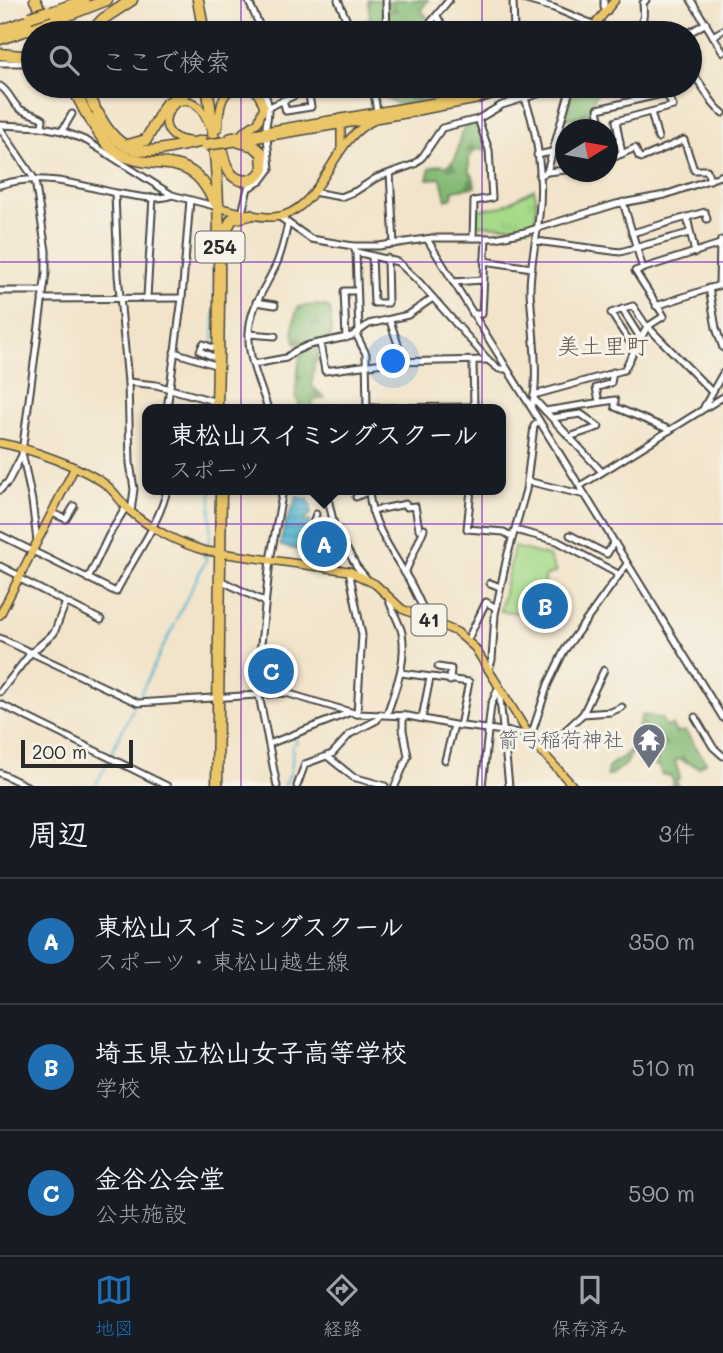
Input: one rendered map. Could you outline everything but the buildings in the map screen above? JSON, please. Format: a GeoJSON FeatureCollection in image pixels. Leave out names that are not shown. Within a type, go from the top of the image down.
{"type":"FeatureCollection","features":[{"type":"Feature","properties":{"kind":"highway"},"geometry":{"type":"LineString","coordinates":[[32,0],[43,21]]}},
{"type":"Feature","properties":{"kind":"highway"},"geometry":{"type":"LineString","coordinates":[[50,15],[78,0]]}},
{"type":"Feature","properties":{"kind":"highway"},"geometry":{"type":"LineString","coordinates":[[33,21],[84,0]]}},
{"type":"Feature","properties":{"kind":"highway"},"geometry":{"type":"LineString","coordinates":[[50,15],[107,0]]}},
{"type":"Feature","properties":{"kind":"highway"},"geometry":{"type":"LineString","coordinates":[[101,21],[132,0]]}},
{"type":"Feature","properties":{"kind":"highway"},"geometry":{"type":"LineString","coordinates":[[196,0],[199,21]]}},
{"type":"Feature","properties":{"kind":"highway"},"geometry":{"type":"LineString","coordinates":[[0,22],[21,21]]}},
{"type":"Feature","properties":{"kind":"highway"},"geometry":{"type":"LineString","coordinates":[[0,31],[21,25]]}},
{"type":"Feature","properties":{"kind":"highway"},"geometry":{"type":"LineString","coordinates":[[0,39],[21,28]]}},
{"type":"Feature","properties":{"kind":"highway"},"geometry":{"type":"LineString","coordinates":[[0,54],[21,56]]}},
{"type":"Feature","properties":{"kind":"highway"},"geometry":{"type":"LineString","coordinates":[[87,98],[100,136],[110,149],[124,157],[176,165],[190,171],[202,181],[222,208]]}},
{"type":"Feature","properties":{"kind":"highway"},"geometry":{"type":"LineString","coordinates":[[112,137],[126,145],[146,140],[154,130],[166,104],[176,98]]}},
{"type":"Feature","properties":{"kind":"highway","name":"254"},"geometry":{"type":"LineString","coordinates":[[213,98],[222,145]]}},
{"type":"Feature","properties":{"kind":"highway","name":"254"},"geometry":{"type":"LineString","coordinates":[[213,98],[222,145],[219,404]]}},
{"type":"Feature","properties":{"kind":"highway"},"geometry":{"type":"LineString","coordinates":[[222,145],[414,111]]}},
{"type":"Feature","properties":{"kind":"highway"},"geometry":{"type":"LineString","coordinates":[[92,113],[124,147],[145,150],[205,143],[249,144],[259,149],[264,164],[258,177],[243,181],[234,177],[227,169],[222,145]]}},
{"type":"Feature","properties":{"kind":"highway"},"geometry":{"type":"LineString","coordinates":[[100,136],[115,148],[139,155],[205,143]]}},
{"type":"Feature","properties":{"kind":"highway","name":"254"},"geometry":{"type":"LineString","coordinates":[[219,404],[225,232],[222,208]]}},
{"type":"Feature","properties":{"kind":"highway"},"geometry":{"type":"LineString","coordinates":[[225,232],[232,219],[246,214]]}},
{"type":"Feature","properties":{"kind":"highway"},"geometry":{"type":"LineString","coordinates":[[214,786],[219,495]]}},
{"type":"Feature","properties":{"kind":"highway"},"geometry":{"type":"LineString","coordinates":[[215,699],[220,580],[218,553]]}},
{"type":"Feature","properties":{"kind":"main road"},"geometry":{"type":"LineString","coordinates":[[601,21],[615,0]]}},
{"type":"Feature","properties":{"kind":"main road"},"geometry":{"type":"LineString","coordinates":[[603,21],[621,0]]}},
{"type":"Feature","properties":{"kind":"main road"},"geometry":{"type":"LineString","coordinates":[[218,128],[223,98]]}},
{"type":"Feature","properties":{"kind":"main road"},"geometry":{"type":"LineString","coordinates":[[222,145],[249,129],[261,117],[264,106],[261,98]]}},
{"type":"Feature","properties":{"kind":"main road"},"geometry":{"type":"LineString","coordinates":[[222,145],[458,98]]}},
{"type":"Feature","properties":{"kind":"main road"},"geometry":{"type":"LineString","coordinates":[[222,208],[246,214],[288,215],[300,207],[313,192],[351,136],[363,125],[414,111],[482,98]]}},
{"type":"Feature","properties":{"kind":"main road"},"geometry":{"type":"LineString","coordinates":[[205,143],[179,139],[170,132],[166,116],[171,106],[186,100],[200,107],[222,145]]}},
{"type":"Feature","properties":{"kind":"main road"},"geometry":{"type":"LineString","coordinates":[[340,153],[341,122]]}},
{"type":"Feature","properties":{"kind":"main road","name":"41"},"geometry":{"type":"LineString","coordinates":[[0,443],[74,469],[107,485],[129,510],[154,527],[197,548],[349,571],[368,580],[402,609],[457,632],[468,639],[541,752],[573,786]]}},
{"type":"Feature","properties":{"kind":"main road"},"geometry":{"type":"LineString","coordinates":[[0,615],[74,469]]}},
{"type":"Feature","properties":{"kind":"street"},"geometry":{"type":"LineString","coordinates":[[248,0],[257,21]]}},
{"type":"Feature","properties":{"kind":"street"},"geometry":{"type":"LineString","coordinates":[[338,0],[347,21]]}},
{"type":"Feature","properties":{"kind":"street"},"geometry":{"type":"LineString","coordinates":[[386,0],[387,21]]}},
{"type":"Feature","properties":{"kind":"street"},"geometry":{"type":"LineString","coordinates":[[433,21],[449,0]]}},
{"type":"Feature","properties":{"kind":"street"},"geometry":{"type":"LineString","coordinates":[[513,0],[514,21]]}},
{"type":"Feature","properties":{"kind":"street"},"geometry":{"type":"LineString","coordinates":[[526,0],[554,8],[582,21]]}},
{"type":"Feature","properties":{"kind":"street"},"geometry":{"type":"LineString","coordinates":[[604,0],[604,9],[607,12]]}},
{"type":"Feature","properties":{"kind":"street"},"geometry":{"type":"LineString","coordinates":[[643,21],[643,3],[646,0]]}},
{"type":"Feature","properties":{"kind":"street"},"geometry":{"type":"LineString","coordinates":[[691,0],[723,52]]}},
{"type":"Feature","properties":{"kind":"street"},"geometry":{"type":"LineString","coordinates":[[437,16],[440,21]]}},
{"type":"Feature","properties":{"kind":"street"},"geometry":{"type":"LineString","coordinates":[[702,25],[706,23]]}},
{"type":"Feature","properties":{"kind":"street"},"geometry":{"type":"LineString","coordinates":[[713,36],[723,30]]}},
{"type":"Feature","properties":{"kind":"street"},"geometry":{"type":"LineString","coordinates":[[0,63],[21,63]]}},
{"type":"Feature","properties":{"kind":"street"},"geometry":{"type":"LineString","coordinates":[[0,86],[20,109],[37,114],[43,119],[42,127]]}},
{"type":"Feature","properties":{"kind":"street"},"geometry":{"type":"LineString","coordinates":[[702,88],[715,108],[723,113]]}},
{"type":"Feature","properties":{"kind":"street"},"geometry":{"type":"LineString","coordinates":[[266,98],[269,107],[266,126]]}},
{"type":"Feature","properties":{"kind":"street"},"geometry":{"type":"LineString","coordinates":[[269,107],[288,98]]}},
{"type":"Feature","properties":{"kind":"street"},"geometry":{"type":"LineString","coordinates":[[283,100],[286,111],[311,107],[310,98]]}},
{"type":"Feature","properties":{"kind":"street"},"geometry":{"type":"LineString","coordinates":[[375,98],[377,112]]}},
{"type":"Feature","properties":{"kind":"street"},"geometry":{"type":"LineString","coordinates":[[313,192],[341,197],[418,162],[442,128],[478,119],[502,105],[525,98],[533,122],[540,202],[530,294],[534,397],[531,408]]}},
{"type":"Feature","properties":{"kind":"street"},"geometry":{"type":"LineString","coordinates":[[547,172],[567,98]]}},
{"type":"Feature","properties":{"kind":"street"},"geometry":{"type":"LineString","coordinates":[[600,119],[598,109],[645,98]]}},
{"type":"Feature","properties":{"kind":"street"},"geometry":{"type":"LineString","coordinates":[[622,154],[616,121],[673,106],[669,98]]}},
{"type":"Feature","properties":{"kind":"street"},"geometry":{"type":"LineString","coordinates":[[651,112],[658,138]]}},
{"type":"Feature","properties":{"kind":"street"},"geometry":{"type":"LineString","coordinates":[[62,131],[72,114]]}},
{"type":"Feature","properties":{"kind":"street"},"geometry":{"type":"LineString","coordinates":[[473,238],[474,201],[492,198],[489,150],[478,119]]}},
{"type":"Feature","properties":{"kind":"street"},"geometry":{"type":"LineString","coordinates":[[0,127],[42,127],[62,131],[86,141],[172,195],[222,208]]}},
{"type":"Feature","properties":{"kind":"street"},"geometry":{"type":"LineString","coordinates":[[0,127],[35,180],[46,251],[23,452],[37,541]]}},
{"type":"Feature","properties":{"kind":"street"},"geometry":{"type":"LineString","coordinates":[[246,214],[248,188],[261,181],[270,169],[267,137]]}},
{"type":"Feature","properties":{"kind":"street"},"geometry":{"type":"LineString","coordinates":[[618,156],[635,148],[642,158],[684,141],[694,170],[707,170],[710,180]]}},
{"type":"Feature","properties":{"kind":"street"},"geometry":{"type":"LineString","coordinates":[[537,155],[555,152]]}},
{"type":"Feature","properties":{"kind":"street"},"geometry":{"type":"LineString","coordinates":[[539,176],[555,171]]}},
{"type":"Feature","properties":{"kind":"street"},"geometry":{"type":"LineString","coordinates":[[390,173],[394,244]]}},
{"type":"Feature","properties":{"kind":"street"},"geometry":{"type":"LineString","coordinates":[[354,249],[427,239],[508,236],[623,202],[665,195],[723,175]]}},
{"type":"Feature","properties":{"kind":"street"},"geometry":{"type":"LineString","coordinates":[[0,185],[18,180],[35,180],[74,183],[115,193],[153,197],[172,195]]}},
{"type":"Feature","properties":{"kind":"street"},"geometry":{"type":"LineString","coordinates":[[88,579],[109,535],[129,510],[135,489],[129,450],[128,382],[115,193]]}},
{"type":"Feature","properties":{"kind":"street"},"geometry":{"type":"LineString","coordinates":[[147,297],[153,197]]}},
{"type":"Feature","properties":{"kind":"street"},"geometry":{"type":"LineString","coordinates":[[167,404],[182,298],[190,200]]}},
{"type":"Feature","properties":{"kind":"street"},"geometry":{"type":"LineString","coordinates":[[623,202],[643,269]]}},
{"type":"Feature","properties":{"kind":"street"},"geometry":{"type":"LineString","coordinates":[[632,233],[705,212],[707,219]]}},
{"type":"Feature","properties":{"kind":"street"},"geometry":{"type":"LineString","coordinates":[[278,216],[311,239],[398,262],[488,360],[499,369],[507,369]]}},
{"type":"Feature","properties":{"kind":"street"},"geometry":{"type":"LineString","coordinates":[[687,217],[695,253]]}},
{"type":"Feature","properties":{"kind":"street"},"geometry":{"type":"LineString","coordinates":[[266,404],[254,364],[249,334],[256,302],[277,263],[288,223]]}},
{"type":"Feature","properties":{"kind":"street"},"geometry":{"type":"LineString","coordinates":[[536,241],[612,252],[637,248],[689,233]]}},
{"type":"Feature","properties":{"kind":"street"},"geometry":{"type":"LineString","coordinates":[[473,314],[482,314],[486,238]]}},
{"type":"Feature","properties":{"kind":"street"},"geometry":{"type":"LineString","coordinates":[[427,239],[723,718]]}},
{"type":"Feature","properties":{"kind":"street"},"geometry":{"type":"LineString","coordinates":[[534,397],[624,370],[647,327],[664,316],[656,306],[635,271],[721,243],[721,284],[656,306]]}},
{"type":"Feature","properties":{"kind":"street"},"geometry":{"type":"LineString","coordinates":[[354,249],[357,333],[366,354],[367,404]]}},
{"type":"Feature","properties":{"kind":"street"},"geometry":{"type":"LineString","coordinates":[[372,256],[374,303],[388,303],[387,258]]}},
{"type":"Feature","properties":{"kind":"street"},"geometry":{"type":"LineString","coordinates":[[484,261],[532,268]]}},
{"type":"Feature","properties":{"kind":"street"},"geometry":{"type":"LineString","coordinates":[[453,282],[483,280]]}},
{"type":"Feature","properties":{"kind":"street"},"geometry":{"type":"LineString","coordinates":[[709,288],[716,328],[723,348]]}},
{"type":"Feature","properties":{"kind":"street"},"geometry":{"type":"LineString","coordinates":[[0,291],[43,291]]}},
{"type":"Feature","properties":{"kind":"street"},"geometry":{"type":"LineString","coordinates":[[346,338],[344,291],[357,291]]}},
{"type":"Feature","properties":{"kind":"street"},"geometry":{"type":"LineString","coordinates":[[42,299],[182,298]]}},
{"type":"Feature","properties":{"kind":"street"},"geometry":{"type":"LineString","coordinates":[[254,364],[286,358],[298,349],[346,338],[372,323],[390,321],[412,313],[433,298]]}},
{"type":"Feature","properties":{"kind":"street"},"geometry":{"type":"LineString","coordinates":[[256,302],[275,305]]}},
{"type":"Feature","properties":{"kind":"street"},"geometry":{"type":"LineString","coordinates":[[635,350],[611,313],[633,306],[647,327],[712,392]]}},
{"type":"Feature","properties":{"kind":"street"},"geometry":{"type":"LineString","coordinates":[[622,309],[641,339]]}},
{"type":"Feature","properties":{"kind":"street"},"geometry":{"type":"LineString","coordinates":[[390,321],[404,362]]}},
{"type":"Feature","properties":{"kind":"street"},"geometry":{"type":"LineString","coordinates":[[249,334],[275,336]]}},
{"type":"Feature","properties":{"kind":"street"},"geometry":{"type":"LineString","coordinates":[[320,343],[325,371],[404,362],[488,360]]}},
{"type":"Feature","properties":{"kind":"street"},"geometry":{"type":"LineString","coordinates":[[174,352],[218,358]]}},
{"type":"Feature","properties":{"kind":"street"},"geometry":{"type":"LineString","coordinates":[[473,362],[474,404]]}},
{"type":"Feature","properties":{"kind":"street"},"geometry":{"type":"LineString","coordinates":[[599,401],[596,388],[611,383],[613,372]]}},
{"type":"Feature","properties":{"kind":"street"},"geometry":{"type":"LineString","coordinates":[[704,409],[723,373]]}},
{"type":"Feature","properties":{"kind":"street"},"geometry":{"type":"LineString","coordinates":[[128,382],[169,388],[211,404]]}},
{"type":"Feature","properties":{"kind":"street"},"geometry":{"type":"LineString","coordinates":[[534,397],[602,472]]}},
{"type":"Feature","properties":{"kind":"street"},"geometry":{"type":"LineString","coordinates":[[579,486],[723,397]]}},
{"type":"Feature","properties":{"kind":"street"},"geometry":{"type":"LineString","coordinates":[[545,411],[615,400],[615,407],[670,430]]}},
{"type":"Feature","properties":{"kind":"street"},"geometry":{"type":"LineString","coordinates":[[552,418],[581,414],[599,427],[569,437]]}},
{"type":"Feature","properties":{"kind":"street"},"geometry":{"type":"LineString","coordinates":[[489,669],[500,587],[527,481],[533,430],[539,421]]}},
{"type":"Feature","properties":{"kind":"street"},"geometry":{"type":"LineString","coordinates":[[547,433],[557,424]]}},
{"type":"Feature","properties":{"kind":"street"},"geometry":{"type":"LineString","coordinates":[[0,490],[8,482],[23,452]]}},
{"type":"Feature","properties":{"kind":"street"},"geometry":{"type":"LineString","coordinates":[[527,481],[585,495]]}},
{"type":"Feature","properties":{"kind":"street"},"geometry":{"type":"LineString","coordinates":[[0,535],[116,592],[132,560],[154,527],[165,495]]}},
{"type":"Feature","properties":{"kind":"street"},"geometry":{"type":"LineString","coordinates":[[276,786],[257,672],[270,560],[282,495]]}},
{"type":"Feature","properties":{"kind":"street"},"geometry":{"type":"LineString","coordinates":[[327,495],[335,529],[357,567],[368,580]]}},
{"type":"Feature","properties":{"kind":"street"},"geometry":{"type":"LineString","coordinates":[[356,497],[360,495]]}},
{"type":"Feature","properties":{"kind":"street"},"geometry":{"type":"LineString","coordinates":[[370,495],[372,511],[428,620]]}},
{"type":"Feature","properties":{"kind":"street"},"geometry":{"type":"LineString","coordinates":[[470,495],[467,529],[504,532],[512,537]]}},
{"type":"Feature","properties":{"kind":"street"},"geometry":{"type":"LineString","coordinates":[[372,511],[406,504],[407,507],[415,506],[421,529],[405,573]]}},
{"type":"Feature","properties":{"kind":"street"},"geometry":{"type":"LineString","coordinates":[[52,513],[66,519],[74,506]]}},
{"type":"Feature","properties":{"kind":"street"},"geometry":{"type":"LineString","coordinates":[[312,564],[312,527],[316,514]]}},
{"type":"Feature","properties":{"kind":"street"},"geometry":{"type":"LineString","coordinates":[[515,530],[557,541],[618,574]]}},
{"type":"Feature","properties":{"kind":"street"},"geometry":{"type":"LineString","coordinates":[[570,535],[607,554],[614,542]]}},
{"type":"Feature","properties":{"kind":"street"},"geometry":{"type":"LineString","coordinates":[[0,638],[138,703],[291,694],[354,713],[403,715],[457,726],[528,734],[533,730],[548,684],[564,651],[627,564]]}},
{"type":"Feature","properties":{"kind":"street"},"geometry":{"type":"LineString","coordinates":[[0,566],[101,620]]}},
{"type":"Feature","properties":{"kind":"street"},"geometry":{"type":"LineString","coordinates":[[349,571],[362,635],[354,713]]}},
{"type":"Feature","properties":{"kind":"street"},"geometry":{"type":"LineString","coordinates":[[220,580],[265,602]]}},
{"type":"Feature","properties":{"kind":"street"},"geometry":{"type":"LineString","coordinates":[[490,583],[500,587]]}},
{"type":"Feature","properties":{"kind":"street"},"geometry":{"type":"LineString","coordinates":[[387,714],[403,659],[401,633],[388,597]]}},
{"type":"Feature","properties":{"kind":"street"},"geometry":{"type":"LineString","coordinates":[[0,692],[33,652],[54,633],[66,602]]}},
{"type":"Feature","properties":{"kind":"street"},"geometry":{"type":"LineString","coordinates":[[468,639],[486,602],[496,608]]}},
{"type":"Feature","properties":{"kind":"street"},"geometry":{"type":"LineString","coordinates":[[438,667],[452,669],[450,681]]}},
{"type":"Feature","properties":{"kind":"street"},"geometry":{"type":"LineString","coordinates":[[541,752],[583,714],[604,670]]}},
{"type":"Feature","properties":{"kind":"street"},"geometry":{"type":"LineString","coordinates":[[401,673],[469,682],[445,760]]}},
{"type":"Feature","properties":{"kind":"street"},"geometry":{"type":"LineString","coordinates":[[422,718],[430,678]]}},
{"type":"Feature","properties":{"kind":"street"},"geometry":{"type":"LineString","coordinates":[[482,786],[491,705],[499,686]]}},
{"type":"Feature","properties":{"kind":"street"},"geometry":{"type":"LineString","coordinates":[[499,686],[509,786]]}},
{"type":"Feature","properties":{"kind":"street"},"geometry":{"type":"LineString","coordinates":[[0,704],[167,786]]}},
{"type":"Feature","properties":{"kind":"street"},"geometry":{"type":"LineString","coordinates":[[583,714],[611,712],[622,707]]}},
{"type":"Feature","properties":{"kind":"street"},"geometry":{"type":"LineString","coordinates":[[269,744],[354,713]]}},
{"type":"Feature","properties":{"kind":"street"},"geometry":{"type":"LineString","coordinates":[[297,786],[305,764],[334,752],[350,734],[373,723],[380,714]]}},
{"type":"Feature","properties":{"kind":"street"},"geometry":{"type":"LineString","coordinates":[[395,786],[408,756],[403,715]]}},
{"type":"Feature","properties":{"kind":"street"},"geometry":{"type":"LineString","coordinates":[[695,717],[713,747],[723,756]]}},
{"type":"Feature","properties":{"kind":"street"},"geometry":{"type":"LineString","coordinates":[[327,756],[353,777],[385,786]]}},
{"type":"Feature","properties":{"kind":"street"},"geometry":{"type":"LineString","coordinates":[[0,773],[27,786]]}},
{"type":"Feature","properties":{"kind":"green space"},"geometry":{"type":"Polygon","coordinates":[[[368,0],[387,3],[397,0],[428,0],[421,10],[430,21],[367,21],[370,17],[368,0]]]}},
{"type":"Feature","properties":{"kind":"green space"},"geometry":{"type":"Polygon","coordinates":[[[385,98],[436,98],[400,105],[385,98]]]}},
{"type":"Feature","properties":{"kind":"green space"},"geometry":{"type":"Polygon","coordinates":[[[570,98],[595,98],[595,109],[589,115],[565,119],[570,98]]]}},
{"type":"Feature","properties":{"kind":"green space"},"geometry":{"type":"Polygon","coordinates":[[[474,122],[478,122],[486,150],[475,149],[469,158],[469,172],[473,176],[475,187],[453,190],[452,198],[446,200],[441,178],[427,179],[430,168],[447,166],[455,159],[461,134],[474,122]]]}},
{"type":"Feature","properties":{"kind":"green space"},"geometry":{"type":"Polygon","coordinates":[[[534,189],[537,208],[532,227],[475,225],[476,210],[503,206],[534,189]]]}},
{"type":"Feature","properties":{"kind":"green space"},"geometry":{"type":"Polygon","coordinates":[[[298,307],[328,307],[331,312],[331,338],[296,344],[293,330],[298,307]]]}},
{"type":"Feature","properties":{"kind":"green space"},"geometry":{"type":"Polygon","coordinates":[[[317,345],[319,359],[314,364],[312,386],[325,398],[312,401],[313,404],[298,404],[296,399],[301,353],[317,345]]]}},
{"type":"Feature","properties":{"kind":"green space"},"geometry":{"type":"Polygon","coordinates":[[[514,547],[549,556],[556,572],[545,576],[545,605],[539,615],[500,611],[514,547]]]}},
{"type":"Feature","properties":{"kind":"green space"},"geometry":{"type":"Polygon","coordinates":[[[642,715],[661,718],[666,727],[672,725],[676,733],[685,731],[706,762],[699,767],[679,759],[675,761],[680,778],[676,780],[679,786],[670,786],[674,784],[671,776],[661,774],[660,766],[655,766],[658,760],[654,759],[654,756],[650,760],[647,755],[647,759],[640,763],[644,754],[633,749],[627,763],[607,776],[610,766],[628,752],[634,742],[642,715]]]}},
{"type":"Feature","properties":{"kind":"water"},"geometry":{"type":"Polygon","coordinates":[[[297,497],[308,499],[311,506],[311,514],[304,519],[304,522],[310,521],[306,552],[280,544],[285,524],[297,497]]]}},
{"type":"Feature","properties":{"kind":"waterway"},"geometry":{"type":"LineString","coordinates":[[211,231],[215,275]]}},
{"type":"Feature","properties":{"kind":"waterway"},"geometry":{"type":"LineString","coordinates":[[213,345],[214,312]]}},
{"type":"Feature","properties":{"kind":"waterway"},"geometry":{"type":"LineString","coordinates":[[205,546],[210,541],[211,495]]}},
{"type":"Feature","properties":{"kind":"waterway"},"geometry":{"type":"LineString","coordinates":[[176,620],[207,558],[203,556],[204,552]]}},
{"type":"Feature","properties":{"kind":"waterway"},"geometry":{"type":"LineString","coordinates":[[162,649],[175,624]]}},
{"type":"Feature","properties":{"kind":"waterway"},"geometry":{"type":"LineString","coordinates":[[138,699],[161,651]]}},
{"type":"Feature","properties":{"kind":"waterway"},"geometry":{"type":"LineString","coordinates":[[110,756],[134,706]]}},
{"type":"Feature","properties":{"kind":"waterway"},"geometry":{"type":"LineString","coordinates":[[283,786],[292,767],[292,745],[297,742],[294,736]]}},
{"type":"Feature","properties":{"kind":"waterway"},"geometry":{"type":"LineString","coordinates":[[95,786],[108,761]]}},
{"type":"Feature","properties":{"kind":"place","name":"東松山スイミングスクール"},"geometry":{"type":"Point","coordinates":[324,544]}},
{"type":"Feature","properties":{"kind":"place","name":"埼玉県立松山女子高等学校"},"geometry":{"type":"Point","coordinates":[545,606]}},
{"type":"Feature","properties":{"kind":"place","name":"金谷公会堂"},"geometry":{"type":"Point","coordinates":[271,671]}},
{"type":"Feature","properties":{"kind":"place","name":"箭弓稲荷神社"},"geometry":{"type":"Point","coordinates":[649,770]}},
{"type":"Feature","properties":{"kind":"district","name":"美土里町"},"geometry":{"type":"Point","coordinates":[603,346]}}]}
